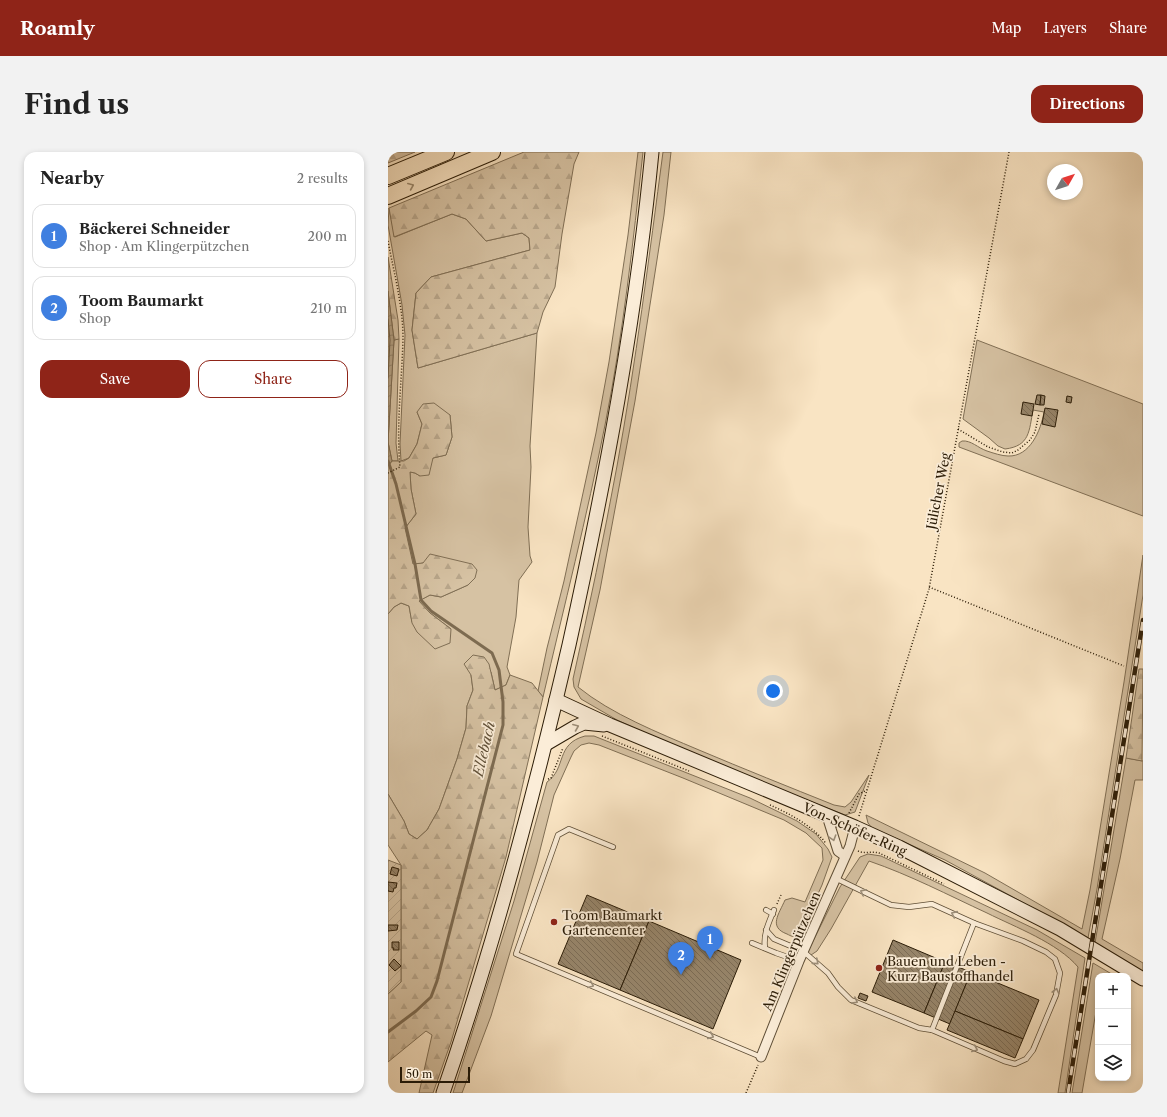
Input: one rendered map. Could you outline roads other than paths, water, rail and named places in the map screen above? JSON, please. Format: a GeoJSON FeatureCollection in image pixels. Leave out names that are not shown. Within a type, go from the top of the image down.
{"type":"FeatureCollection","features":[{"type":"Feature","properties":{"kind":"highway"},"geometry":{"type":"LineString","coordinates":[[388,176],[446,152]]}},
{"type":"Feature","properties":{"kind":"highway"},"geometry":{"type":"LineString","coordinates":[[388,196],[492,152]]}},
{"type":"Feature","properties":{"kind":"main road"},"geometry":{"type":"LineString","coordinates":[[443,1093],[461,1043],[517,858],[546,744],[587,564],[621,387],[646,211],[652,152]]}},
{"type":"Feature","properties":{"kind":"main road","name":"Von-Schöfer-Ring"},"geometry":{"type":"LineString","coordinates":[[556,700],[610,725],[855,827],[956,875],[1060,929],[1143,979]]}},
{"type":"Feature","properties":{"kind":"main road"},"geometry":{"type":"LineString","coordinates":[[546,744],[574,726],[584,724],[610,725]]}},
{"type":"Feature","properties":{"kind":"street"},"geometry":{"type":"LineString","coordinates":[[827,816],[838,851],[845,856]]}},
{"type":"Feature","properties":{"kind":"street","name":"Am Klingerpützchen"},"geometry":{"type":"LineString","coordinates":[[761,1057],[799,961],[850,846],[855,827]]}},
{"type":"Feature","properties":{"kind":"lane"},"geometry":{"type":"LineString","coordinates":[[613,847],[569,829],[558,835],[516,954],[761,1057]]}},
{"type":"Feature","properties":{"kind":"lane"},"geometry":{"type":"LineString","coordinates":[[766,930],[774,939],[793,947],[805,949],[851,1000],[919,1028],[932,1030],[1004,1061],[1015,1064],[1026,1060],[1034,1050],[1056,995],[1060,973],[1055,959],[1046,952],[1023,941],[974,923],[932,904],[909,907],[891,905],[835,878]]}},
{"type":"Feature","properties":{"kind":"lane"},"geometry":{"type":"LineString","coordinates":[[765,948],[764,939],[766,930],[773,912],[766,910]]}},
{"type":"Feature","properties":{"kind":"lane"},"geometry":{"type":"LineString","coordinates":[[932,1030],[974,923]]}},
{"type":"Feature","properties":{"kind":"lane"},"geometry":{"type":"LineString","coordinates":[[752,943],[799,961]]}},
{"type":"Feature","properties":{"kind":"water"},"geometry":{"type":"Polygon","coordinates":[[[388,291],[394,340],[388,442],[388,291]]]}},
{"type":"Feature","properties":{"kind":"water"},"geometry":{"type":"Polygon","coordinates":[[[388,442],[392,461],[388,466],[388,442]]]}},
{"type":"Feature","properties":{"kind":"waterway","name":"Ellebach"},"geometry":{"type":"LineString","coordinates":[[388,461],[396,484],[415,564],[421,600],[431,611],[492,653],[499,670],[503,702],[503,725],[437,981],[431,997],[416,1011],[388,1032]]}},
{"type":"Feature","properties":{"kind":"railway"},"geometry":{"type":"LineString","coordinates":[[1068,1093],[1143,620]]}},
{"type":"Feature","properties":{"kind":"place","name":"Toom Baumarkt Gartencenter"},"geometry":{"type":"Point","coordinates":[554,922]}},
{"type":"Feature","properties":{"kind":"place","name":"Bäckerei Schneider"},"geometry":{"type":"Point","coordinates":[710,959]}},
{"type":"Feature","properties":{"kind":"place","name":"Bauen und Leben - Kurz Baustoffhandel"},"geometry":{"type":"Point","coordinates":[879,968]}},
{"type":"Feature","properties":{"kind":"place","name":"Toom Baumarkt"},"geometry":{"type":"Point","coordinates":[681,975]}}]}
